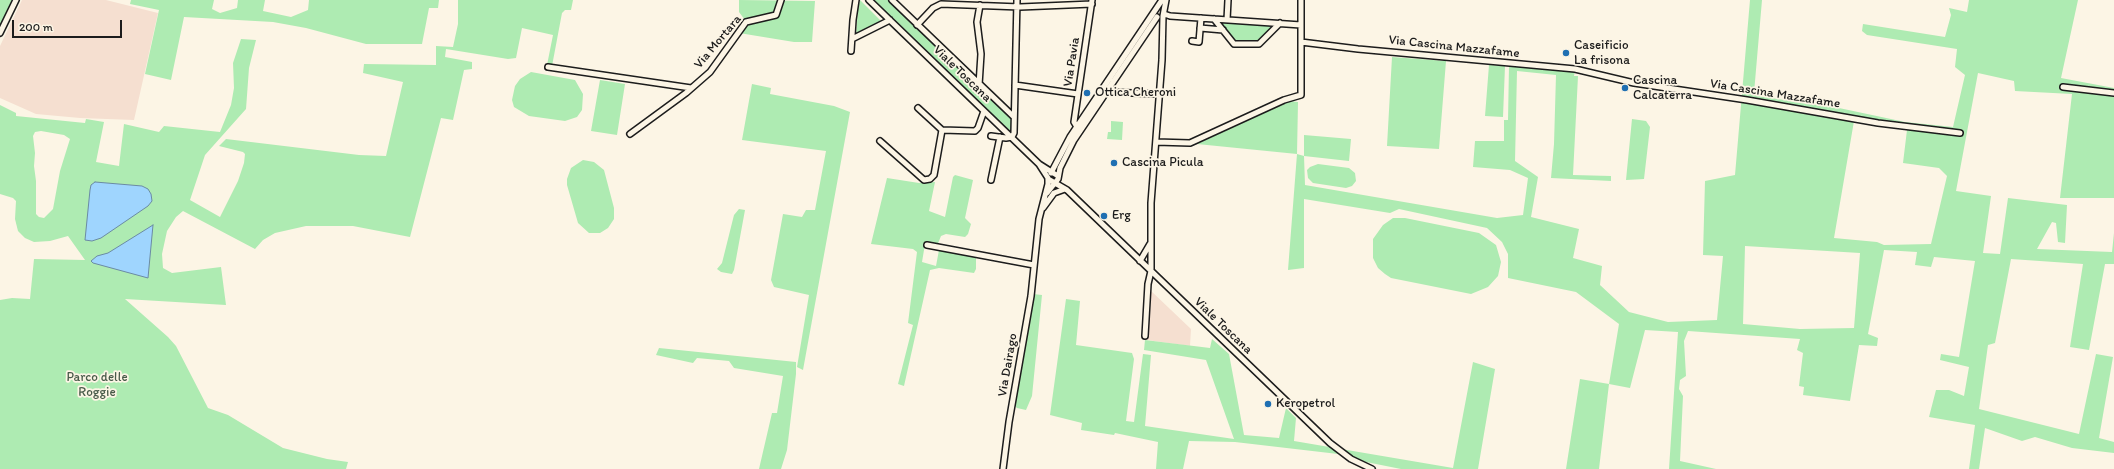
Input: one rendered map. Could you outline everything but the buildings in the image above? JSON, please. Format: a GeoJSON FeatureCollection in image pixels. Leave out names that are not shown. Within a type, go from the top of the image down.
{"type":"FeatureCollection","features":[{"type":"Feature","properties":{"kind":"street"},"geometry":{"type":"LineString","coordinates":[[0,33],[16,0]]}},
{"type":"Feature","properties":{"kind":"street","name":"Via Mortara"},"geometry":{"type":"LineString","coordinates":[[630,134],[691,88],[712,69],[745,23],[752,19],[774,16],[779,11],[781,0]]}},
{"type":"Feature","properties":{"kind":"street"},"geometry":{"type":"LineString","coordinates":[[851,51],[856,0]]}},
{"type":"Feature","properties":{"kind":"street","name":"Viale Toscana"},"geometry":{"type":"LineString","coordinates":[[869,0],[1039,164],[1052,173],[1056,173],[1057,179],[1066,189],[1330,442],[1351,459],[1372,469]]}},
{"type":"Feature","properties":{"kind":"street","name":"Viale Toscana"},"geometry":{"type":"LineString","coordinates":[[892,0],[1014,117]]}},
{"type":"Feature","properties":{"kind":"street"},"geometry":{"type":"LineString","coordinates":[[991,136],[1000,138],[1012,137],[1014,132],[1017,0]]}},
{"type":"Feature","properties":{"kind":"street"},"geometry":{"type":"LineString","coordinates":[[1226,20],[1228,0]]}},
{"type":"Feature","properties":{"kind":"street"},"geometry":{"type":"LineString","coordinates":[[1156,142],[1190,143],[1284,100],[1301,95],[1301,0]]}},
{"type":"Feature","properties":{"kind":"street"},"geometry":{"type":"LineString","coordinates":[[917,25],[938,4],[1017,7],[1092,2]]}},
{"type":"Feature","properties":{"kind":"street","name":"Via Pavia"},"geometry":{"type":"LineString","coordinates":[[1077,127],[1074,122],[1092,2]]}},
{"type":"Feature","properties":{"kind":"street"},"geometry":{"type":"LineString","coordinates":[[1046,194],[1048,179],[1077,127],[1154,10],[1162,3]]}},
{"type":"Feature","properties":{"kind":"street"},"geometry":{"type":"LineString","coordinates":[[1145,336],[1148,284],[1152,272],[1150,243],[1160,94],[1163,25],[1161,16],[1162,3]]}},
{"type":"Feature","properties":{"kind":"street"},"geometry":{"type":"LineString","coordinates":[[979,85],[981,54],[977,23],[980,6]]}},
{"type":"Feature","properties":{"kind":"street"},"geometry":{"type":"LineString","coordinates":[[1154,10],[1154,13],[1161,16],[1301,25]]}},
{"type":"Feature","properties":{"kind":"street"},"geometry":{"type":"LineString","coordinates":[[1046,194],[1057,179],[1071,145],[1105,92],[1161,16]]}},
{"type":"Feature","properties":{"kind":"street"},"geometry":{"type":"LineString","coordinates":[[1192,41],[1199,42],[1201,18]]}},
{"type":"Feature","properties":{"kind":"street"},"geometry":{"type":"LineString","coordinates":[[1214,19],[1234,44],[1258,45],[1280,23]]}},
{"type":"Feature","properties":{"kind":"street"},"geometry":{"type":"LineString","coordinates":[[852,39],[890,20]]}},
{"type":"Feature","properties":{"kind":"street"},"geometry":{"type":"LineString","coordinates":[[1200,28],[1223,30]]}},
{"type":"Feature","properties":{"kind":"street","name":"Via Cascina Mazzafame"},"geometry":{"type":"LineString","coordinates":[[1301,42],[1575,69],[1634,83],[1754,101],[1878,123],[1960,133]]}},
{"type":"Feature","properties":{"kind":"street"},"geometry":{"type":"LineString","coordinates":[[548,67],[691,88]]}},
{"type":"Feature","properties":{"kind":"street"},"geometry":{"type":"LineString","coordinates":[[1015,85],[1078,94]]}},
{"type":"Feature","properties":{"kind":"street"},"geometry":{"type":"LineString","coordinates":[[2062,87],[2114,93]]}},
{"type":"Feature","properties":{"kind":"street"},"geometry":{"type":"LineString","coordinates":[[1105,92],[1160,94]]}},
{"type":"Feature","properties":{"kind":"street"},"geometry":{"type":"LineString","coordinates":[[918,108],[942,130],[975,131],[978,128],[984,111]]}},
{"type":"Feature","properties":{"kind":"street"},"geometry":{"type":"LineString","coordinates":[[880,141],[924,180],[930,179],[934,175],[942,130]]}},
{"type":"Feature","properties":{"kind":"street"},"geometry":{"type":"LineString","coordinates":[[991,180],[1000,138]]}},
{"type":"Feature","properties":{"kind":"street","name":"Viale Toscana"},"geometry":{"type":"LineString","coordinates":[[1039,164],[1048,179]]}},
{"type":"Feature","properties":{"kind":"street"},"geometry":{"type":"LineString","coordinates":[[1048,179],[1051,182],[1057,179]]}},
{"type":"Feature","properties":{"kind":"street"},"geometry":{"type":"LineString","coordinates":[[1040,214],[1054,193],[1066,189]]}},
{"type":"Feature","properties":{"kind":"street","name":"Via Dairago"},"geometry":{"type":"LineString","coordinates":[[1003,469],[1011,407],[1030,306],[1040,214],[1046,194]]}},
{"type":"Feature","properties":{"kind":"street"},"geometry":{"type":"LineString","coordinates":[[1150,243],[1140,261],[1146,261],[1151,255]]}},
{"type":"Feature","properties":{"kind":"street"},"geometry":{"type":"LineString","coordinates":[[927,245],[1034,265]]}},
{"type":"Feature","properties":{"kind":"street"},"geometry":{"type":"LineString","coordinates":[[1132,253],[1146,250]]}},
{"type":"Feature","properties":{"kind":"shaded area"},"geometry":{"type":"Polygon","coordinates":[[[22,0],[106,0],[158,13],[134,120],[80,118],[36,114],[0,98],[0,46],[22,0]]]}},
{"type":"Feature","properties":{"kind":"shaded area"},"geometry":{"type":"Polygon","coordinates":[[[1149,289],[1191,329],[1190,346],[1147,340],[1149,289]]]}},
{"type":"Feature","properties":{"kind":"green space"},"geometry":{"type":"Polygon","coordinates":[[[0,0],[16,0],[0,32],[0,0]]]}},
{"type":"Feature","properties":{"kind":"green space"},"geometry":{"type":"Polygon","coordinates":[[[131,0],[214,0],[212,9],[220,13],[237,8],[238,0],[265,0],[263,11],[291,17],[308,10],[309,0],[439,0],[438,8],[429,8],[422,44],[366,44],[306,28],[273,22],[184,17],[171,80],[145,74],[159,10],[130,4],[131,0]]]}},
{"type":"Feature","properties":{"kind":"green space","name":"Parco delle Roggie"},"geometry":{"type":"Polygon","coordinates":[[[458,0],[573,0],[571,10],[565,10],[562,13],[552,66],[547,65],[553,35],[522,28],[516,58],[508,59],[446,49],[445,57],[472,62],[472,69],[464,70],[453,120],[441,118],[410,237],[353,226],[306,226],[275,233],[263,240],[255,249],[183,211],[176,217],[167,231],[162,254],[163,268],[172,273],[221,267],[226,305],[125,299],[176,346],[208,408],[228,415],[283,448],[327,459],[348,462],[346,469],[0,469],[0,300],[12,298],[30,299],[34,259],[85,260],[68,236],[50,241],[34,242],[25,238],[18,231],[15,219],[16,201],[13,198],[0,194],[0,105],[16,113],[16,116],[85,123],[86,119],[104,122],[96,162],[119,166],[124,124],[159,132],[164,126],[220,132],[231,105],[234,88],[233,63],[241,39],[256,40],[249,68],[246,109],[205,155],[190,200],[220,217],[238,181],[244,163],[245,154],[243,152],[219,146],[226,139],[359,155],[386,156],[403,82],[363,73],[364,64],[436,65],[436,46],[453,47],[458,24],[458,0]],[[41,131],[35,132],[33,136],[35,153],[34,166],[36,181],[36,214],[39,217],[44,218],[53,209],[60,171],[70,139],[64,135],[41,131]]]}},
{"type":"Feature","properties":{"kind":"green space"},"geometry":{"type":"Polygon","coordinates":[[[739,0],[815,1],[812,42],[794,42],[739,33],[745,20],[739,12],[739,0]]]}},
{"type":"Feature","properties":{"kind":"green space"},"geometry":{"type":"Polygon","coordinates":[[[860,0],[882,22],[856,35],[858,9],[860,0]]]}},
{"type":"Feature","properties":{"kind":"green space"},"geometry":{"type":"Polygon","coordinates":[[[873,0],[889,0],[1011,119],[1012,134],[873,0]]]}},
{"type":"Feature","properties":{"kind":"green space"},"geometry":{"type":"Polygon","coordinates":[[[1750,0],[1762,0],[1754,93],[1757,96],[1839,108],[1905,122],[1953,127],[1965,75],[1955,67],[1957,49],[1867,35],[1862,31],[1863,24],[1945,37],[1951,15],[1949,8],[1967,12],[1969,0],[2078,0],[2061,78],[2114,88],[2114,198],[2060,198],[2072,94],[2015,91],[2014,81],[1978,73],[1956,191],[1991,196],[1983,253],[2000,254],[2008,198],[2067,205],[2065,243],[2058,242],[2056,223],[2052,222],[2037,249],[2112,252],[2114,233],[2114,264],[2105,264],[2089,350],[2070,347],[2083,264],[2011,259],[1995,343],[1988,345],[1979,409],[2079,434],[2096,354],[2113,357],[2099,438],[2114,442],[2114,453],[2072,448],[2035,437],[2022,441],[1985,428],[1979,469],[1969,469],[1975,425],[1929,417],[1936,390],[1949,390],[1964,396],[1969,367],[1940,360],[1941,354],[1959,357],[1975,261],[1934,257],[1931,267],[1915,265],[1917,252],[1884,250],[1868,334],[1878,338],[1877,346],[1859,345],[1850,401],[1803,395],[1804,387],[1799,386],[1803,353],[1797,350],[1800,339],[1688,331],[1684,341],[1686,376],[1680,380],[1679,389],[1683,396],[1680,461],[1716,469],[1669,469],[1678,332],[1645,330],[1630,388],[1609,384],[1619,324],[1576,292],[1508,278],[1508,254],[1502,242],[1487,228],[1399,209],[1390,213],[1304,199],[1304,268],[1288,270],[1297,154],[1304,156],[1305,185],[1497,218],[1523,215],[1528,178],[1510,170],[1473,167],[1475,141],[1504,141],[1504,120],[1508,120],[1509,66],[1575,71],[1574,76],[1578,76],[1573,175],[1611,176],[1611,181],[1551,178],[1554,144],[1556,75],[1517,71],[1515,161],[1538,177],[1531,217],[1579,229],[1573,258],[1602,266],[1600,285],[1629,312],[1668,322],[1717,320],[1723,256],[1703,255],[1705,181],[1735,175],[1750,0]],[[1854,121],[1834,238],[1877,242],[1884,245],[1931,244],[1947,176],[1939,168],[1903,163],[1907,130],[1854,121]],[[1745,246],[1743,324],[1800,329],[1854,328],[1860,253],[1745,246]]]}},
{"type":"Feature","properties":{"kind":"green space"},"geometry":{"type":"Polygon","coordinates":[[[1219,22],[1274,26],[1258,43],[1235,42],[1219,22]]]}},
{"type":"Feature","properties":{"kind":"green space"},"geometry":{"type":"Polygon","coordinates":[[[1392,57],[1446,61],[1439,149],[1387,146],[1392,57]]]}},
{"type":"Feature","properties":{"kind":"green space"},"geometry":{"type":"Polygon","coordinates":[[[1489,65],[1505,66],[1503,117],[1485,116],[1489,65]]]}},
{"type":"Feature","properties":{"kind":"green space"},"geometry":{"type":"Polygon","coordinates":[[[531,72],[575,80],[583,94],[582,110],[577,117],[565,121],[529,116],[514,107],[512,100],[515,86],[520,79],[531,72]]]}},
{"type":"Feature","properties":{"kind":"green space"},"geometry":{"type":"Polygon","coordinates":[[[600,80],[625,84],[617,135],[591,131],[600,80]]]}},
{"type":"Feature","properties":{"kind":"green space"},"geometry":{"type":"Polygon","coordinates":[[[752,84],[771,88],[770,94],[834,106],[850,112],[803,370],[797,367],[809,295],[774,287],[771,280],[783,214],[802,217],[806,210],[815,210],[826,151],[742,140],[752,84]]]}},
{"type":"Feature","properties":{"kind":"green space"},"geometry":{"type":"Polygon","coordinates":[[[1289,101],[1298,102],[1297,154],[1197,144],[1289,101]]]}},
{"type":"Feature","properties":{"kind":"green space"},"geometry":{"type":"Polygon","coordinates":[[[1632,119],[1646,121],[1650,127],[1644,179],[1626,180],[1632,119]]]}},
{"type":"Feature","properties":{"kind":"green space"},"geometry":{"type":"Polygon","coordinates":[[[1111,121],[1123,122],[1122,140],[1107,139],[1108,132],[1111,132],[1111,121]]]}},
{"type":"Feature","properties":{"kind":"green space"},"geometry":{"type":"Polygon","coordinates":[[[1304,135],[1351,139],[1349,161],[1304,156],[1304,135]]]}},
{"type":"Feature","properties":{"kind":"green space"},"geometry":{"type":"Polygon","coordinates":[[[583,160],[594,162],[604,170],[614,208],[614,219],[608,228],[600,233],[589,233],[578,223],[567,185],[567,179],[571,168],[583,160]]]}},
{"type":"Feature","properties":{"kind":"green space"},"geometry":{"type":"Polygon","coordinates":[[[1318,164],[1349,168],[1355,173],[1356,181],[1352,186],[1346,188],[1313,183],[1308,178],[1307,170],[1318,164]]]}},
{"type":"Feature","properties":{"kind":"green space"},"geometry":{"type":"Polygon","coordinates":[[[955,175],[973,180],[965,218],[971,224],[968,234],[965,237],[946,234],[941,236],[937,246],[925,244],[922,262],[936,266],[939,250],[976,256],[976,269],[974,273],[939,268],[930,270],[904,386],[898,384],[913,325],[908,323],[917,252],[913,249],[871,244],[887,178],[919,183],[935,182],[929,211],[945,217],[953,177],[955,175]]]}},
{"type":"Feature","properties":{"kind":"green space"},"geometry":{"type":"Polygon","coordinates":[[[739,209],[745,210],[734,270],[732,274],[721,272],[717,269],[722,263],[734,215],[739,209]]]}},
{"type":"Feature","properties":{"kind":"green space"},"geometry":{"type":"Polygon","coordinates":[[[1393,218],[1405,218],[1479,233],[1496,245],[1501,262],[1498,276],[1488,287],[1471,294],[1391,278],[1378,268],[1373,258],[1373,239],[1383,225],[1393,218]]]}},
{"type":"Feature","properties":{"kind":"green space"},"geometry":{"type":"Polygon","coordinates":[[[1033,294],[1042,295],[1032,396],[1026,410],[1017,408],[1014,405],[1033,294]]]}},
{"type":"Feature","properties":{"kind":"green space"},"geometry":{"type":"Polygon","coordinates":[[[1066,299],[1080,301],[1076,345],[1132,353],[1134,359],[1126,421],[1134,422],[1143,354],[1151,355],[1145,426],[1234,439],[1206,360],[1144,350],[1145,340],[1210,348],[1212,339],[1229,354],[1244,435],[1279,438],[1286,408],[1296,418],[1294,441],[1453,468],[1473,362],[1495,369],[1478,469],[1401,469],[1366,462],[1338,454],[1235,442],[1189,441],[1183,469],[1156,469],[1158,442],[1115,433],[1114,435],[1081,430],[1082,423],[1050,415],[1066,299]]]}},
{"type":"Feature","properties":{"kind":"green space"},"geometry":{"type":"Polygon","coordinates":[[[659,348],[796,362],[796,374],[787,450],[781,469],[759,469],[772,413],[777,413],[783,376],[734,368],[729,361],[697,358],[693,363],[656,355],[659,348]]]}},
{"type":"Feature","properties":{"kind":"green space"},"geometry":{"type":"Polygon","coordinates":[[[1580,379],[1609,384],[1599,469],[1566,469],[1580,379]]]}},
{"type":"Feature","properties":{"kind":"water"},"geometry":{"type":"Polygon","coordinates":[[[95,182],[142,186],[148,189],[151,194],[152,201],[148,206],[101,238],[92,241],[85,240],[90,190],[91,185],[95,182]]]}},
{"type":"Feature","properties":{"kind":"water"},"geometry":{"type":"Polygon","coordinates":[[[153,225],[148,278],[93,263],[91,261],[97,256],[108,253],[153,225]]]}},
{"type":"Feature","properties":{"kind":"place","name":"Caseificio La frisona"},"geometry":{"type":"Point","coordinates":[1566,53]}},
{"type":"Feature","properties":{"kind":"place","name":"Cascina Calcaterra"},"geometry":{"type":"Point","coordinates":[1625,88]}},
{"type":"Feature","properties":{"kind":"place","name":"Ottica Cheroni"},"geometry":{"type":"Point","coordinates":[1087,93]}},
{"type":"Feature","properties":{"kind":"place","name":"Cascina Picula"},"geometry":{"type":"Point","coordinates":[1114,163]}},
{"type":"Feature","properties":{"kind":"place","name":"Erg"},"geometry":{"type":"Point","coordinates":[1104,216]}},
{"type":"Feature","properties":{"kind":"place","name":"Keropetrol"},"geometry":{"type":"Point","coordinates":[1268,404]}}]}
